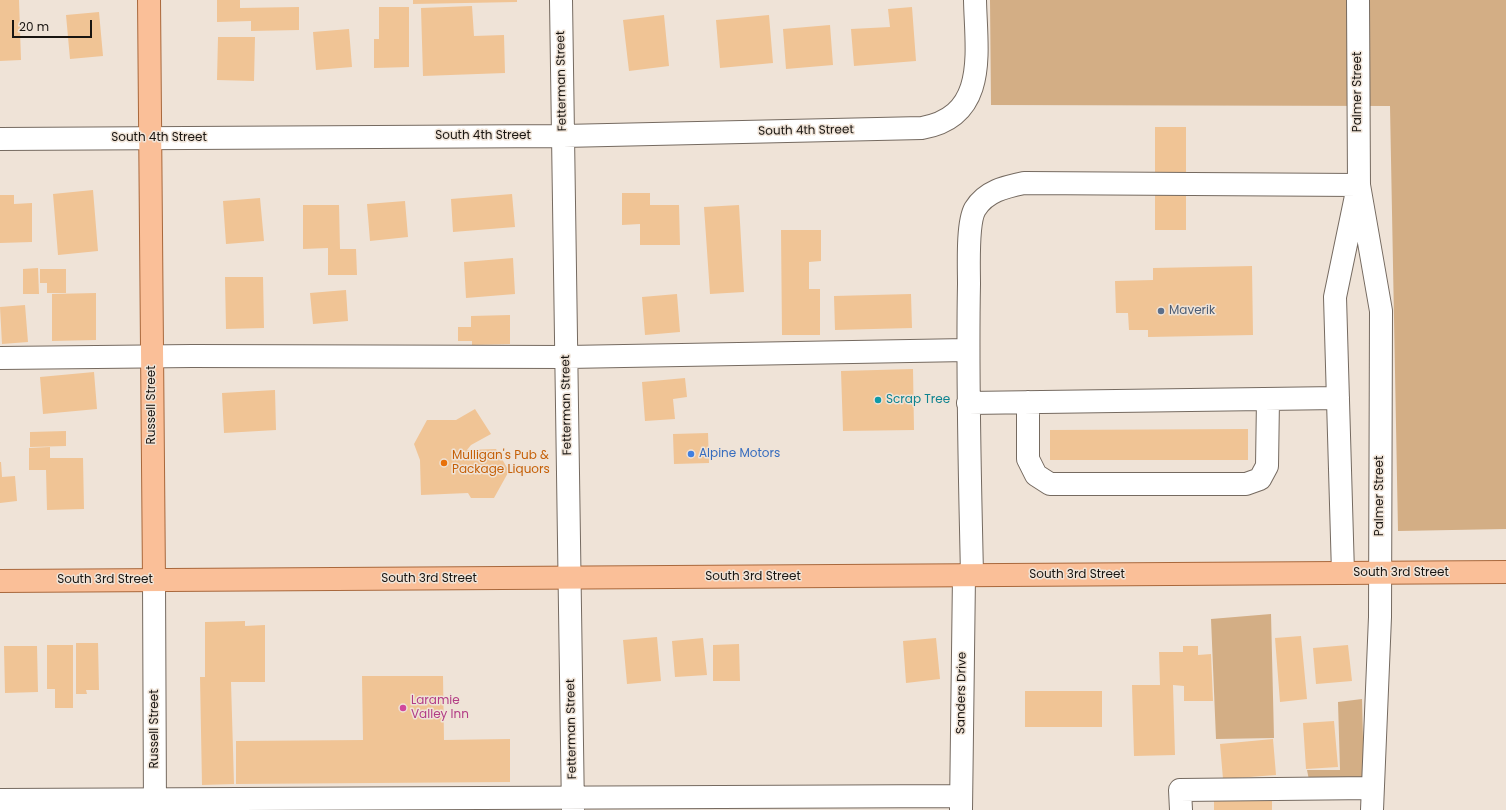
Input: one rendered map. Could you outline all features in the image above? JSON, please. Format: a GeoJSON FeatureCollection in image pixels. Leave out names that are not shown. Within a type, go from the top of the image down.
{"type":"FeatureCollection","features":[{"type":"Feature","properties":{"kind":"main road","name":"Russell Street"},"geometry":{"type":"LineString","coordinates":[[149,0],[154,580]]}},
{"type":"Feature","properties":{"kind":"main road","name":"South 3rd Street"},"geometry":{"type":"LineString","coordinates":[[0,581],[1506,572]]}},
{"type":"Feature","properties":{"kind":"street","name":"Fetterman Street"},"geometry":{"type":"LineString","coordinates":[[561,0],[573,804]]}},
{"type":"Feature","properties":{"kind":"street","name":"South 4th Street"},"geometry":{"type":"LineString","coordinates":[[0,139],[563,136],[922,128],[943,122],[960,110],[971,93],[975,77],[975,0]]}},
{"type":"Feature","properties":{"kind":"street","name":"Palmer Street"},"geometry":{"type":"LineString","coordinates":[[1358,0],[1359,185],[1381,311],[1380,618],[1372,810]]}},
{"type":"Feature","properties":{"kind":"street","name":"Sanders Drive"},"geometry":{"type":"LineString","coordinates":[[961,803],[968,575],[967,350],[969,255],[971,226],[974,211],[982,198],[994,192],[1024,183],[1359,185]]}},
{"type":"Feature","properties":{"kind":"street","name":"Palmer Street"},"geometry":{"type":"LineString","coordinates":[[1344,573],[1335,297],[1359,185]]}},
{"type":"Feature","properties":{"kind":"street"},"geometry":{"type":"LineString","coordinates":[[0,358],[152,356],[566,357],[967,350]]}},
{"type":"Feature","properties":{"kind":"street"},"geometry":{"type":"LineString","coordinates":[[1028,402],[1028,459],[1036,475],[1050,484],[1246,484],[1260,479],[1267,466],[1268,398]]}},
{"type":"Feature","properties":{"kind":"street"},"geometry":{"type":"LineString","coordinates":[[968,403],[1338,398]]}},
{"type":"Feature","properties":{"kind":"street","name":"Russell Street"},"geometry":{"type":"LineString","coordinates":[[154,580],[155,805]]}},
{"type":"Feature","properties":{"kind":"street"},"geometry":{"type":"LineString","coordinates":[[1180,810],[1180,790],[1372,788]]}},
{"type":"Feature","properties":{"kind":"street"},"geometry":{"type":"LineString","coordinates":[[0,800],[155,805],[961,803]]}},
{"type":"Feature","properties":{"kind":"shaded area"},"geometry":{"type":"Polygon","coordinates":[[[990,0],[1506,0],[1506,529],[1398,531],[1390,106],[991,105],[990,0]]]}},
{"type":"Feature","properties":{"kind":"shaded area"},"geometry":{"type":"Polygon","coordinates":[[[1271,614],[1274,738],[1216,739],[1211,619],[1271,614]]]}},
{"type":"Feature","properties":{"kind":"shaded area"},"geometry":{"type":"Polygon","coordinates":[[[1362,699],[1364,778],[1309,780],[1307,770],[1340,770],[1338,702],[1362,699]]]}},
{"type":"Feature","properties":{"kind":"building"},"geometry":{"type":"Polygon","coordinates":[[[0,0],[19,0],[21,60],[0,61],[0,0]]]}},
{"type":"Feature","properties":{"kind":"building"},"geometry":{"type":"Polygon","coordinates":[[[217,0],[240,0],[240,8],[299,7],[299,30],[251,31],[251,21],[217,22],[217,0]]]}},
{"type":"Feature","properties":{"kind":"building"},"geometry":{"type":"Polygon","coordinates":[[[413,0],[517,0],[517,2],[413,4],[413,0]]]}},
{"type":"Feature","properties":{"kind":"building"},"geometry":{"type":"Polygon","coordinates":[[[472,6],[474,36],[504,35],[505,73],[423,76],[421,8],[472,6]]]}},
{"type":"Feature","properties":{"kind":"building"},"geometry":{"type":"Polygon","coordinates":[[[379,7],[409,7],[409,67],[374,68],[374,39],[379,39],[379,7]]]}},
{"type":"Feature","properties":{"kind":"building"},"geometry":{"type":"Polygon","coordinates":[[[912,7],[916,61],[854,66],[851,29],[890,27],[888,9],[912,7]]]}},
{"type":"Feature","properties":{"kind":"building"},"geometry":{"type":"Polygon","coordinates":[[[99,12],[103,56],[70,59],[66,15],[99,12]]]}},
{"type":"Feature","properties":{"kind":"building"},"geometry":{"type":"Polygon","coordinates":[[[664,15],[669,66],[629,71],[623,20],[664,15]]]}},
{"type":"Feature","properties":{"kind":"building"},"geometry":{"type":"Polygon","coordinates":[[[769,15],[773,63],[720,68],[716,20],[769,15]]]}},
{"type":"Feature","properties":{"kind":"building"},"geometry":{"type":"Polygon","coordinates":[[[830,25],[833,65],[786,69],[783,29],[830,25]]]}},
{"type":"Feature","properties":{"kind":"building"},"geometry":{"type":"Polygon","coordinates":[[[349,29],[352,67],[316,70],[313,32],[349,29]]]}},
{"type":"Feature","properties":{"kind":"building"},"geometry":{"type":"Polygon","coordinates":[[[218,37],[255,37],[254,81],[217,80],[218,37]]]}},
{"type":"Feature","properties":{"kind":"building"},"geometry":{"type":"Polygon","coordinates":[[[1155,127],[1186,127],[1186,230],[1155,230],[1155,127]]]}},
{"type":"Feature","properties":{"kind":"building"},"geometry":{"type":"Polygon","coordinates":[[[93,190],[98,251],[58,255],[53,194],[93,190]]]}},
{"type":"Feature","properties":{"kind":"building"},"geometry":{"type":"Polygon","coordinates":[[[622,193],[650,193],[650,205],[679,205],[680,245],[640,245],[640,224],[622,225],[622,193]]]}},
{"type":"Feature","properties":{"kind":"building"},"geometry":{"type":"Polygon","coordinates":[[[512,194],[515,227],[453,232],[451,199],[512,194]]]}},
{"type":"Feature","properties":{"kind":"building"},"geometry":{"type":"Polygon","coordinates":[[[0,195],[14,195],[14,204],[32,203],[32,242],[0,243],[0,195]]]}},
{"type":"Feature","properties":{"kind":"building"},"geometry":{"type":"Polygon","coordinates":[[[260,198],[264,241],[226,244],[223,201],[260,198]]]}},
{"type":"Feature","properties":{"kind":"building"},"geometry":{"type":"Polygon","coordinates":[[[405,201],[408,237],[370,241],[367,204],[405,201]]]}},
{"type":"Feature","properties":{"kind":"building"},"geometry":{"type":"Polygon","coordinates":[[[303,205],[339,205],[340,249],[356,249],[357,275],[328,275],[328,248],[303,249],[303,205]]]}},
{"type":"Feature","properties":{"kind":"building"},"geometry":{"type":"Polygon","coordinates":[[[739,205],[744,292],[710,294],[704,207],[739,205]]]}},
{"type":"Feature","properties":{"kind":"building"},"geometry":{"type":"Polygon","coordinates":[[[781,230],[821,230],[821,261],[809,262],[809,289],[820,289],[820,335],[782,335],[781,230]]]}},
{"type":"Feature","properties":{"kind":"building"},"geometry":{"type":"Polygon","coordinates":[[[513,258],[515,294],[466,298],[464,262],[513,258]]]}},
{"type":"Feature","properties":{"kind":"building"},"geometry":{"type":"Polygon","coordinates":[[[1252,266],[1253,335],[1148,337],[1148,330],[1129,330],[1128,313],[1116,313],[1115,281],[1153,280],[1153,268],[1252,266]]]}},
{"type":"Feature","properties":{"kind":"building"},"geometry":{"type":"Polygon","coordinates":[[[38,268],[39,294],[23,294],[23,269],[38,268]]]}},
{"type":"Feature","properties":{"kind":"building"},"geometry":{"type":"Polygon","coordinates":[[[40,269],[66,269],[66,293],[47,293],[47,283],[40,283],[40,269]]]}},
{"type":"Feature","properties":{"kind":"building"},"geometry":{"type":"Polygon","coordinates":[[[225,277],[263,277],[264,328],[226,329],[225,277]]]}},
{"type":"Feature","properties":{"kind":"building"},"geometry":{"type":"Polygon","coordinates":[[[346,290],[348,321],[313,324],[310,293],[346,290]]]}},
{"type":"Feature","properties":{"kind":"building"},"geometry":{"type":"Polygon","coordinates":[[[96,293],[96,340],[52,341],[52,294],[96,293]]]}},
{"type":"Feature","properties":{"kind":"building"},"geometry":{"type":"Polygon","coordinates":[[[677,294],[680,332],[645,335],[642,297],[677,294]]]}},
{"type":"Feature","properties":{"kind":"building"},"geometry":{"type":"Polygon","coordinates":[[[911,294],[912,328],[835,330],[834,296],[911,294]]]}},
{"type":"Feature","properties":{"kind":"building"},"geometry":{"type":"Polygon","coordinates":[[[25,305],[28,342],[2,344],[0,307],[25,305]]]}},
{"type":"Feature","properties":{"kind":"building"},"geometry":{"type":"Polygon","coordinates":[[[510,315],[510,344],[472,345],[472,341],[458,341],[458,327],[471,327],[471,316],[510,315]]]}},
{"type":"Feature","properties":{"kind":"building","name":"Scrap Tree"},"geometry":{"type":"Polygon","coordinates":[[[913,369],[914,430],[843,431],[841,371],[913,369]]]}},
{"type":"Feature","properties":{"kind":"building"},"geometry":{"type":"Polygon","coordinates":[[[94,372],[97,409],[43,414],[40,377],[94,372]]]}},
{"type":"Feature","properties":{"kind":"building"},"geometry":{"type":"Polygon","coordinates":[[[685,378],[687,397],[673,399],[675,419],[645,421],[642,382],[685,378]]]}},
{"type":"Feature","properties":{"kind":"building"},"geometry":{"type":"Polygon","coordinates":[[[275,390],[276,430],[224,433],[222,393],[275,390]]]}},
{"type":"Feature","properties":{"kind":"building"},"geometry":{"type":"Polygon","coordinates":[[[475,409],[491,434],[471,445],[467,450],[496,449],[509,471],[494,498],[471,498],[468,493],[421,495],[420,460],[414,444],[427,420],[456,420],[475,409]]]}},
{"type":"Feature","properties":{"kind":"building"},"geometry":{"type":"Polygon","coordinates":[[[1248,429],[1248,460],[1050,460],[1050,430],[1248,429]]]}},
{"type":"Feature","properties":{"kind":"building"},"geometry":{"type":"Polygon","coordinates":[[[66,431],[66,446],[30,447],[30,432],[66,431]]]}},
{"type":"Feature","properties":{"kind":"building"},"geometry":{"type":"Polygon","coordinates":[[[708,433],[709,463],[674,464],[673,434],[708,433]]]}},
{"type":"Feature","properties":{"kind":"building"},"geometry":{"type":"Polygon","coordinates":[[[50,447],[50,458],[83,458],[84,509],[47,510],[46,470],[29,470],[29,448],[50,447]]]}},
{"type":"Feature","properties":{"kind":"building"},"geometry":{"type":"Polygon","coordinates":[[[0,462],[2,477],[15,476],[17,501],[0,503],[0,462]]]}},
{"type":"Feature","properties":{"kind":"building"},"geometry":{"type":"Polygon","coordinates":[[[245,621],[245,626],[265,625],[265,682],[231,682],[234,784],[202,785],[200,677],[205,677],[205,622],[245,621]]]}},
{"type":"Feature","properties":{"kind":"building"},"geometry":{"type":"Polygon","coordinates":[[[1301,636],[1307,699],[1280,702],[1275,638],[1301,636]]]}},
{"type":"Feature","properties":{"kind":"building"},"geometry":{"type":"Polygon","coordinates":[[[657,637],[661,681],[627,684],[623,640],[657,637]]]}},
{"type":"Feature","properties":{"kind":"building"},"geometry":{"type":"Polygon","coordinates":[[[703,638],[707,675],[675,677],[672,641],[703,638]]]}},
{"type":"Feature","properties":{"kind":"building"},"geometry":{"type":"Polygon","coordinates":[[[936,638],[940,679],[906,683],[903,641],[936,638]]]}},
{"type":"Feature","properties":{"kind":"building"},"geometry":{"type":"Polygon","coordinates":[[[76,643],[98,643],[99,690],[86,690],[87,694],[76,694],[76,643]]]}},
{"type":"Feature","properties":{"kind":"building"},"geometry":{"type":"Polygon","coordinates":[[[739,644],[740,681],[713,681],[713,645],[739,644]]]}},
{"type":"Feature","properties":{"kind":"building"},"geometry":{"type":"Polygon","coordinates":[[[47,645],[73,645],[73,708],[55,708],[55,689],[47,689],[47,645]]]}},
{"type":"Feature","properties":{"kind":"building"},"geometry":{"type":"Polygon","coordinates":[[[1348,645],[1352,681],[1316,684],[1313,648],[1348,645]]]}},
{"type":"Feature","properties":{"kind":"building"},"geometry":{"type":"Polygon","coordinates":[[[4,646],[37,646],[38,692],[5,693],[4,646]]]}},
{"type":"Feature","properties":{"kind":"building"},"geometry":{"type":"Polygon","coordinates":[[[1183,646],[1198,646],[1198,655],[1211,654],[1213,701],[1184,701],[1184,686],[1173,685],[1175,755],[1134,756],[1132,685],[1160,685],[1159,652],[1183,652],[1183,646]]]}},
{"type":"Feature","properties":{"kind":"building","name":"Laramie Valley Inn"},"geometry":{"type":"Polygon","coordinates":[[[362,676],[443,676],[444,740],[510,739],[510,782],[236,784],[236,741],[363,740],[362,676]]]}},
{"type":"Feature","properties":{"kind":"building"},"geometry":{"type":"Polygon","coordinates":[[[1025,691],[1102,691],[1102,727],[1025,727],[1025,691]]]}},
{"type":"Feature","properties":{"kind":"building"},"geometry":{"type":"Polygon","coordinates":[[[1334,721],[1338,767],[1306,769],[1303,723],[1334,721]]]}},
{"type":"Feature","properties":{"kind":"building"},"geometry":{"type":"Polygon","coordinates":[[[1273,739],[1276,775],[1223,779],[1220,744],[1273,739]]]}},
{"type":"Feature","properties":{"kind":"building"},"geometry":{"type":"Polygon","coordinates":[[[1272,797],[1272,810],[1214,810],[1214,798],[1272,797]]]}},
{"type":"Feature","properties":{"kind":"place","name":"Maverik"},"geometry":{"type":"Point","coordinates":[1161,311]}},
{"type":"Feature","properties":{"kind":"place","name":"Scrap Tree"},"geometry":{"type":"Point","coordinates":[878,400]}},
{"type":"Feature","properties":{"kind":"place","name":"Alpine Motors"},"geometry":{"type":"Point","coordinates":[691,454]}},
{"type":"Feature","properties":{"kind":"place","name":"Mulligan's Pub & Package Liquors"},"geometry":{"type":"Point","coordinates":[444,463]}},
{"type":"Feature","properties":{"kind":"place","name":"Laramie Valley Inn"},"geometry":{"type":"Point","coordinates":[403,708]}}]}
